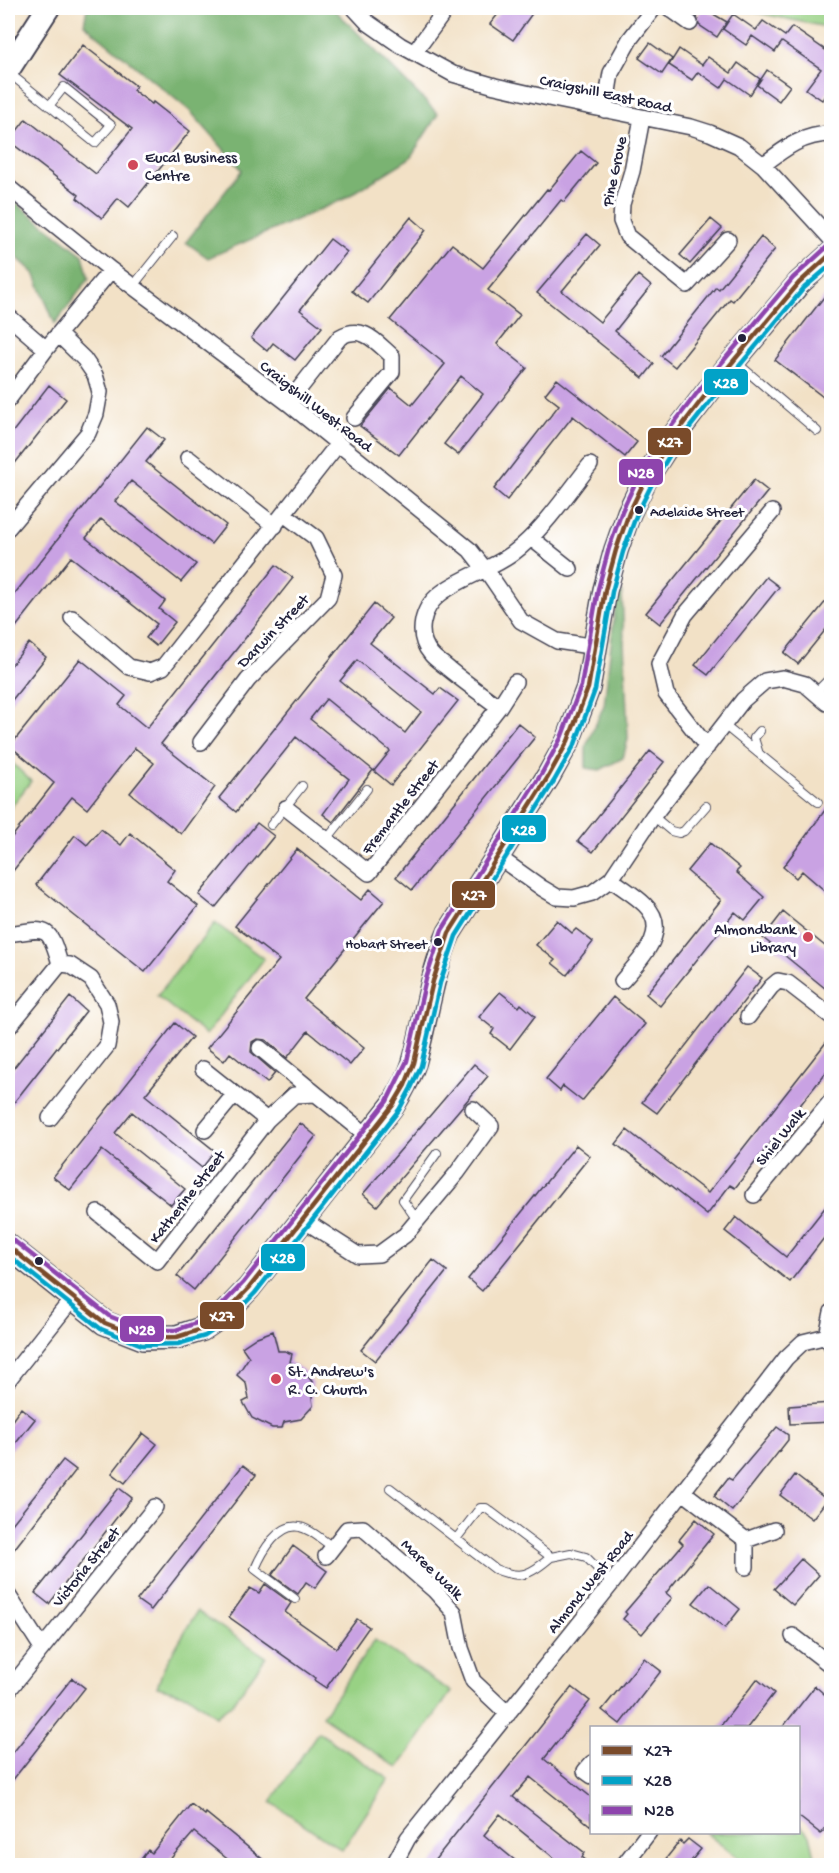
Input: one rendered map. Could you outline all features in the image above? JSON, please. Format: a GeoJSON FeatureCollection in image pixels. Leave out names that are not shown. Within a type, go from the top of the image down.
{"type":"FeatureCollection","features":[{"type":"Feature","properties":{"kind":"street"},"geometry":{"type":"LineString","coordinates":[[8,71],[47,8]]}},
{"type":"Feature","properties":{"kind":"street","name":"Craigshill East Road"},"geometry":{"type":"LineString","coordinates":[[354,8],[367,22],[414,53],[453,74],[495,86],[711,133],[739,146],[763,165],[831,240]]}},
{"type":"Feature","properties":{"kind":"street"},"geometry":{"type":"LineString","coordinates":[[414,53],[447,8]]}},
{"type":"Feature","properties":{"kind":"street"},"geometry":{"type":"LineString","coordinates":[[605,110],[611,73],[630,39],[654,8]]}},
{"type":"Feature","properties":{"kind":"street"},"geometry":{"type":"LineString","coordinates":[[669,8],[690,23]]}},
{"type":"Feature","properties":{"kind":"street","name":"Pine Grove"},"geometry":{"type":"LineString","coordinates":[[642,118],[632,171],[622,204],[621,221],[627,236],[687,285],[728,240]]}},
{"type":"Feature","properties":{"kind":"street"},"geometry":{"type":"LineString","coordinates":[[763,165],[786,147],[815,134],[831,134]]}},
{"type":"Feature","properties":{"kind":"street","name":"Craigshill West Road"},"geometry":{"type":"LineString","coordinates":[[8,187],[111,270],[288,403],[470,549],[521,621],[557,641],[596,647]]}},
{"type":"Feature","properties":{"kind":"street"},"geometry":{"type":"LineString","coordinates":[[8,1246],[105,1323],[143,1338],[177,1337],[202,1329],[224,1314],[249,1288],[393,1105],[406,1083],[413,1065],[440,955],[454,924],[548,777],[568,741],[588,688],[605,590],[616,550],[629,513],[645,480],[670,441],[735,361],[799,283],[831,253]]}},
{"type":"Feature","properties":{"kind":"street"},"geometry":{"type":"LineString","coordinates":[[8,400],[46,349],[111,270]]}},
{"type":"Feature","properties":{"kind":"street"},"geometry":{"type":"LineString","coordinates":[[8,316],[46,349]]}},
{"type":"Feature","properties":{"kind":"street"},"geometry":{"type":"LineString","coordinates":[[288,403],[340,336],[349,332],[370,335],[392,356],[392,372],[354,418]]}},
{"type":"Feature","properties":{"kind":"street"},"geometry":{"type":"LineString","coordinates":[[8,528],[88,433],[96,414],[100,392],[94,375],[84,359],[58,334]]}},
{"type":"Feature","properties":{"kind":"street"},"geometry":{"type":"LineString","coordinates":[[72,618],[129,667],[150,672],[163,668],[338,444]]}},
{"type":"Feature","properties":{"kind":"street","name":"Darwin Street"},"geometry":{"type":"LineString","coordinates":[[188,458],[280,520],[316,538],[334,575],[328,598],[248,680],[201,742]]}},
{"type":"Feature","properties":{"kind":"street"},"geometry":{"type":"LineString","coordinates":[[499,707],[430,653],[422,636],[423,616],[429,604],[440,594],[486,570],[512,554],[531,538],[590,465]]}},
{"type":"Feature","properties":{"kind":"street"},"geometry":{"type":"LineString","coordinates":[[707,747],[666,694],[659,664],[685,615],[772,512]]}},
{"type":"Feature","properties":{"kind":"street"},"geometry":{"type":"LineString","coordinates":[[531,538],[570,569]]}},
{"type":"Feature","properties":{"kind":"street"},"geometry":{"type":"LineString","coordinates":[[496,856],[557,897],[574,898],[592,893],[611,879],[653,816],[743,700],[765,681],[783,678],[805,684],[825,701]]}},
{"type":"Feature","properties":{"kind":"street","name":"Fremantle Street"},"geometry":{"type":"LineString","coordinates":[[286,808],[369,873],[499,707],[515,682]]}},
{"type":"Feature","properties":{"kind":"street"},"geometry":{"type":"LineString","coordinates":[[611,879],[646,906],[656,925],[654,939],[648,950],[622,981]]}},
{"type":"Feature","properties":{"kind":"street"},"geometry":{"type":"LineString","coordinates":[[8,933],[38,930],[48,934],[60,964]]}},
{"type":"Feature","properties":{"kind":"street"},"geometry":{"type":"LineString","coordinates":[[8,1028],[60,964]]}},
{"type":"Feature","properties":{"kind":"street"},"geometry":{"type":"LineString","coordinates":[[50,1118],[107,1046],[111,1022],[108,1004],[91,979],[70,965],[60,964]]}},
{"type":"Feature","properties":{"kind":"street"},"geometry":{"type":"LineString","coordinates":[[748,1017],[778,981],[788,983],[831,1017]]}},
{"type":"Feature","properties":{"kind":"street"},"geometry":{"type":"LineString","coordinates":[[260,1048],[368,1136]]}},
{"type":"Feature","properties":{"kind":"street"},"geometry":{"type":"LineString","coordinates":[[203,1070],[267,1120]]}},
{"type":"Feature","properties":{"kind":"street","name":"Katherine Street"},"geometry":{"type":"LineString","coordinates":[[98,1213],[157,1261],[267,1120],[294,1095],[316,1094]]}},
{"type":"Feature","properties":{"kind":"street","name":"Katherine Street"},"geometry":{"type":"LineString","coordinates":[[205,1130],[234,1095]]}},
{"type":"Feature","properties":{"kind":"street","name":"Shiel Walk"},"geometry":{"type":"LineString","coordinates":[[754,1195],[831,1100]]}},
{"type":"Feature","properties":{"kind":"street"},"geometry":{"type":"LineString","coordinates":[[302,1219],[358,1255],[379,1254],[405,1235],[457,1173],[491,1126],[473,1109]]}},
{"type":"Feature","properties":{"kind":"street"},"geometry":{"type":"LineString","coordinates":[[8,1380],[73,1298]]}},
{"type":"Feature","properties":{"kind":"street","name":"Almond West Road"},"geometry":{"type":"LineString","coordinates":[[393,1866],[408,1838],[612,1583],[786,1358],[803,1342],[829,1341],[831,1312]]}},
{"type":"Feature","properties":{"kind":"street"},"geometry":{"type":"LineString","coordinates":[[683,1492],[746,1540]]}},
{"type":"Feature","properties":{"kind":"street","name":"Victoria Street"},"geometry":{"type":"LineString","coordinates":[[8,1691],[155,1507]]}},
{"type":"Feature","properties":{"kind":"street","name":"Maree Walk"},"geometry":{"type":"LineString","coordinates":[[329,1552],[347,1529],[363,1528],[434,1590],[454,1612],[460,1648],[473,1681],[508,1714]]}},
{"type":"Feature","properties":{"kind":"street"},"geometry":{"type":"LineString","coordinates":[[746,1540],[774,1530]]}},
{"type":"Feature","properties":{"kind":"street"},"geometry":{"type":"LineString","coordinates":[[746,1540],[746,1567]]}},
{"type":"Feature","properties":{"kind":"street"},"geometry":{"type":"LineString","coordinates":[[8,1595],[42,1648]]}},
{"type":"Feature","properties":{"kind":"street"},"geometry":{"type":"LineString","coordinates":[[793,1636],[831,1666]]}},
{"type":"Feature","properties":{"kind":"street"},"geometry":{"type":"LineString","coordinates":[[623,1866],[648,1834]]}},
{"type":"Feature","properties":{"kind":"lane"},"geometry":{"type":"LineString","coordinates":[[8,71],[49,106],[95,143],[111,125],[64,87],[49,106]]}},
{"type":"Feature","properties":{"kind":"lane"},"geometry":{"type":"LineString","coordinates":[[133,286],[173,236]]}},
{"type":"Feature","properties":{"kind":"lane"},"geometry":{"type":"LineString","coordinates":[[735,361],[817,431]]}},
{"type":"Feature","properties":{"kind":"lane"},"geometry":{"type":"LineString","coordinates":[[825,701],[831,676]]}},
{"type":"Feature","properties":{"kind":"lane"},"geometry":{"type":"LineString","coordinates":[[724,725],[818,802]]}},
{"type":"Feature","properties":{"kind":"lane"},"geometry":{"type":"LineString","coordinates":[[759,752],[754,738],[760,731]]}},
{"type":"Feature","properties":{"kind":"lane"},"geometry":{"type":"LineString","coordinates":[[271,825],[302,786]]}},
{"type":"Feature","properties":{"kind":"lane"},"geometry":{"type":"LineString","coordinates":[[327,839],[367,789]]}},
{"type":"Feature","properties":{"kind":"lane"},"geometry":{"type":"LineString","coordinates":[[653,816],[671,831],[678,833],[684,831],[706,806]]}},
{"type":"Feature","properties":{"kind":"lane"},"geometry":{"type":"LineString","coordinates":[[417,1220],[403,1200],[437,1153]]}},
{"type":"Feature","properties":{"kind":"lane"},"geometry":{"type":"LineString","coordinates":[[390,1488],[495,1569],[512,1576],[530,1572],[551,1557],[571,1553],[586,1557],[612,1583]]}},
{"type":"Feature","properties":{"kind":"lane"},"geometry":{"type":"LineString","coordinates":[[456,1539],[480,1508],[486,1508],[551,1557]]}},
{"type":"Feature","properties":{"kind":"lane"},"geometry":{"type":"LineString","coordinates":[[295,1599],[255,1569],[259,1560],[280,1532],[291,1526],[303,1527],[329,1552]]}},
{"type":"Feature","properties":{"kind":"green space"},"geometry":{"type":"Polygon","coordinates":[[[87,8],[333,8],[438,114],[410,158],[344,199],[208,258],[186,242],[242,170],[190,111],[84,24],[87,8]]]}},
{"type":"Feature","properties":{"kind":"green space"},"geometry":{"type":"Polygon","coordinates":[[[734,8],[831,8],[831,28],[734,8]]]}},
{"type":"Feature","properties":{"kind":"green space"},"geometry":{"type":"Polygon","coordinates":[[[8,197],[83,255],[89,278],[55,324],[34,273],[8,252],[8,197]]]}},
{"type":"Feature","properties":{"kind":"green space"},"geometry":{"type":"Polygon","coordinates":[[[617,592],[622,592],[628,739],[623,758],[600,770],[586,768],[586,746],[604,705],[617,592]]]}},
{"type":"Feature","properties":{"kind":"green space"},"geometry":{"type":"Polygon","coordinates":[[[8,759],[31,781],[8,811],[8,759]]]}},
{"type":"Feature","properties":{"kind":"green space"},"geometry":{"type":"Polygon","coordinates":[[[215,923],[264,959],[206,1035],[157,996],[215,923]]]}},
{"type":"Feature","properties":{"kind":"green space"},"geometry":{"type":"Polygon","coordinates":[[[197,1611],[266,1657],[233,1703],[216,1716],[187,1695],[157,1687],[164,1667],[197,1611]]]}},
{"type":"Feature","properties":{"kind":"green space"},"geometry":{"type":"Polygon","coordinates":[[[375,1640],[451,1692],[398,1768],[322,1716],[375,1640]]]}},
{"type":"Feature","properties":{"kind":"green space"},"geometry":{"type":"Polygon","coordinates":[[[318,1732],[389,1779],[342,1850],[271,1802],[318,1732]]]}},
{"type":"Feature","properties":{"kind":"green space"},"geometry":{"type":"Polygon","coordinates":[[[800,1826],[810,1835],[817,1865],[747,1865],[707,1834],[800,1834],[800,1826]]]}},
{"type":"Feature","properties":{"kind":"building"},"geometry":{"type":"Polygon","coordinates":[[[503,8],[536,8],[513,40],[490,24],[503,8]]]}},
{"type":"Feature","properties":{"kind":"building"},"geometry":{"type":"Polygon","coordinates":[[[703,8],[727,22],[717,37],[699,25],[697,17],[703,8]]]}},
{"type":"Feature","properties":{"kind":"building"},"geometry":{"type":"Polygon","coordinates":[[[733,14],[756,30],[763,21],[785,36],[792,27],[831,54],[831,87],[822,100],[806,89],[821,69],[782,42],[775,52],[752,36],[746,45],[723,29],[733,14]]]}},
{"type":"Feature","properties":{"kind":"building"},"geometry":{"type":"Polygon","coordinates":[[[650,43],[672,59],[662,74],[639,58],[650,43]]]}},
{"type":"Feature","properties":{"kind":"building"},"geometry":{"type":"Polygon","coordinates":[[[83,45],[136,86],[133,90],[152,104],[153,102],[190,131],[129,207],[118,198],[102,218],[77,198],[79,195],[9,141],[26,119],[96,174],[132,129],[60,75],[83,45]]]}},
{"type":"Feature","properties":{"kind":"building"},"geometry":{"type":"Polygon","coordinates":[[[679,49],[702,65],[708,57],[731,73],[738,63],[760,79],[750,95],[727,79],[721,88],[698,72],[692,80],[669,65],[679,49]]]}},
{"type":"Feature","properties":{"kind":"building"},"geometry":{"type":"Polygon","coordinates":[[[767,70],[790,86],[779,101],[757,85],[767,70]]]}},
{"type":"Feature","properties":{"kind":"building"},"geometry":{"type":"Polygon","coordinates":[[[581,151],[596,163],[564,202],[561,200],[488,290],[520,315],[497,344],[527,368],[458,455],[444,444],[483,394],[461,376],[399,455],[360,426],[391,388],[412,405],[445,364],[390,320],[452,244],[483,268],[581,151]]]}},
{"type":"Feature","properties":{"kind":"building"},"geometry":{"type":"Polygon","coordinates":[[[411,217],[426,230],[368,303],[352,291],[411,217]]]}},
{"type":"Feature","properties":{"kind":"building"},"geometry":{"type":"Polygon","coordinates":[[[711,219],[722,228],[690,264],[680,255],[711,219]]]}},
{"type":"Feature","properties":{"kind":"building"},"geometry":{"type":"Polygon","coordinates":[[[587,234],[600,245],[562,291],[600,322],[638,275],[651,286],[615,331],[654,364],[643,378],[537,293],[587,234]]]}},
{"type":"Feature","properties":{"kind":"building"},"geometry":{"type":"Polygon","coordinates":[[[761,237],[775,249],[733,301],[730,299],[675,367],[661,356],[716,287],[719,289],[761,237]]]}},
{"type":"Feature","properties":{"kind":"building"},"geometry":{"type":"Polygon","coordinates":[[[330,239],[347,252],[300,310],[322,327],[295,360],[273,343],[267,351],[251,338],[330,239]]]}},
{"type":"Feature","properties":{"kind":"building"},"geometry":{"type":"Polygon","coordinates":[[[831,288],[831,403],[775,360],[831,288]]]}},
{"type":"Feature","properties":{"kind":"building"},"geometry":{"type":"Polygon","coordinates":[[[557,379],[637,442],[625,457],[573,416],[507,500],[494,489],[559,405],[545,394],[557,379]]]}},
{"type":"Feature","properties":{"kind":"building"},"geometry":{"type":"Polygon","coordinates":[[[49,385],[66,399],[8,472],[8,438],[49,385]]]}},
{"type":"Feature","properties":{"kind":"building"},"geometry":{"type":"Polygon","coordinates":[[[147,427],[164,440],[146,462],[226,525],[211,544],[131,481],[115,501],[196,564],[181,582],[101,519],[86,538],[165,601],[159,609],[175,622],[156,646],[146,638],[157,624],[71,557],[8,637],[8,602],[147,427]]]}},
{"type":"Feature","properties":{"kind":"building"},"geometry":{"type":"Polygon","coordinates":[[[754,480],[768,491],[660,624],[646,613],[754,480]]]}},
{"type":"Feature","properties":{"kind":"building"},"geometry":{"type":"Polygon","coordinates":[[[276,565],[293,578],[161,744],[215,787],[181,834],[130,793],[154,763],[135,748],[87,809],[72,797],[8,877],[8,842],[54,783],[10,746],[80,659],[126,696],[119,705],[147,728],[276,565]]]}},
{"type":"Feature","properties":{"kind":"building"},"geometry":{"type":"Polygon","coordinates":[[[766,577],[779,587],[708,675],[695,665],[766,577]]]}},
{"type":"Feature","properties":{"kind":"building"},"geometry":{"type":"Polygon","coordinates":[[[831,595],[831,623],[798,664],[784,653],[831,595]]]}},
{"type":"Feature","properties":{"kind":"building"},"geometry":{"type":"Polygon","coordinates":[[[374,604],[391,618],[370,643],[435,694],[440,688],[458,701],[391,785],[374,771],[390,751],[326,699],[310,719],[373,770],[333,822],[323,814],[349,779],[296,737],[236,812],[219,798],[374,604]],[[357,660],[340,681],[405,733],[421,712],[357,660]]]}},
{"type":"Feature","properties":{"kind":"building"},"geometry":{"type":"Polygon","coordinates":[[[29,643],[46,657],[8,705],[8,669],[29,643]]]}},
{"type":"Feature","properties":{"kind":"building"},"geometry":{"type":"Polygon","coordinates":[[[518,723],[535,737],[412,890],[396,877],[518,723]]]}},
{"type":"Feature","properties":{"kind":"building"},"geometry":{"type":"Polygon","coordinates":[[[650,751],[664,762],[593,852],[578,841],[650,751]]]}},
{"type":"Feature","properties":{"kind":"building"},"geometry":{"type":"Polygon","coordinates":[[[831,802],[831,896],[802,871],[796,878],[783,867],[831,802]]]}},
{"type":"Feature","properties":{"kind":"building"},"geometry":{"type":"Polygon","coordinates":[[[257,823],[274,836],[215,908],[199,895],[257,823]]]}},
{"type":"Feature","properties":{"kind":"building"},"geometry":{"type":"Polygon","coordinates":[[[101,829],[121,845],[130,833],[175,870],[167,881],[198,906],[145,972],[36,885],[75,835],[87,845],[101,829]]]}},
{"type":"Feature","properties":{"kind":"building"},"geometry":{"type":"Polygon","coordinates":[[[710,843],[740,868],[736,872],[764,897],[745,920],[735,912],[660,1006],[646,994],[721,900],[687,871],[710,843]]]}},
{"type":"Feature","properties":{"kind":"building"},"geometry":{"type":"Polygon","coordinates":[[[297,849],[361,900],[370,889],[384,901],[304,999],[364,1048],[350,1065],[308,1031],[287,1058],[266,1040],[257,1039],[252,1042],[251,1052],[275,1073],[267,1083],[230,1053],[224,1061],[207,1048],[279,960],[235,926],[297,849]]]}},
{"type":"Feature","properties":{"kind":"building"},"geometry":{"type":"Polygon","coordinates":[[[783,912],[831,951],[831,993],[763,938],[783,912]]]}},
{"type":"Feature","properties":{"kind":"building"},"geometry":{"type":"Polygon","coordinates":[[[557,920],[572,933],[576,929],[593,942],[567,975],[552,963],[555,960],[536,945],[557,920]]]}},
{"type":"Feature","properties":{"kind":"building"},"geometry":{"type":"Polygon","coordinates":[[[747,967],[762,978],[657,1113],[642,1102],[747,967]]]}},
{"type":"Feature","properties":{"kind":"building"},"geometry":{"type":"Polygon","coordinates":[[[500,992],[519,1007],[521,1004],[535,1016],[510,1049],[491,1034],[494,1029],[479,1017],[500,992]]]}},
{"type":"Feature","properties":{"kind":"building"},"geometry":{"type":"Polygon","coordinates":[[[70,997],[86,1011],[8,1110],[8,1075],[70,997]]]}},
{"type":"Feature","properties":{"kind":"building"},"geometry":{"type":"Polygon","coordinates":[[[613,997],[645,1024],[582,1101],[563,1086],[560,1091],[546,1079],[613,997]]]}},
{"type":"Feature","properties":{"kind":"building"},"geometry":{"type":"Polygon","coordinates":[[[175,1023],[192,1037],[145,1095],[215,1151],[202,1168],[132,1112],[115,1133],[185,1189],[171,1205],[102,1150],[70,1190],[53,1177],[175,1023]]]}},
{"type":"Feature","properties":{"kind":"building"},"geometry":{"type":"Polygon","coordinates":[[[831,1036],[831,1066],[735,1188],[730,1185],[707,1215],[616,1144],[627,1130],[708,1193],[831,1036]]]}},
{"type":"Feature","properties":{"kind":"building"},"geometry":{"type":"Polygon","coordinates":[[[474,1064],[488,1076],[377,1206],[363,1194],[474,1064]]]}},
{"type":"Feature","properties":{"kind":"building"},"geometry":{"type":"Polygon","coordinates":[[[300,1123],[316,1136],[194,1290],[177,1276],[300,1123]]]}},
{"type":"Feature","properties":{"kind":"building"},"geometry":{"type":"Polygon","coordinates":[[[576,1145],[590,1156],[482,1291],[468,1279],[576,1145]]]}},
{"type":"Feature","properties":{"kind":"building"},"geometry":{"type":"Polygon","coordinates":[[[831,1200],[831,1229],[790,1282],[725,1231],[736,1217],[786,1257],[831,1200]]]}},
{"type":"Feature","properties":{"kind":"building"},"geometry":{"type":"Polygon","coordinates":[[[433,1260],[447,1271],[375,1361],[361,1350],[433,1260]]]}},
{"type":"Feature","properties":{"kind":"building","name":"St. Andrew's R. C. Church"},"geometry":{"type":"Polygon","coordinates":[[[273,1331],[278,1351],[292,1354],[290,1362],[303,1370],[313,1383],[311,1389],[313,1406],[301,1419],[284,1422],[282,1428],[272,1428],[252,1418],[243,1402],[249,1399],[246,1383],[237,1375],[249,1357],[242,1347],[257,1337],[273,1331]]]}},
{"type":"Feature","properties":{"kind":"building"},"geometry":{"type":"Polygon","coordinates":[[[831,1403],[831,1422],[790,1424],[789,1406],[831,1403]]]}},
{"type":"Feature","properties":{"kind":"building"},"geometry":{"type":"Polygon","coordinates":[[[21,1408],[35,1419],[8,1453],[8,1426],[21,1408]]]}},
{"type":"Feature","properties":{"kind":"building"},"geometry":{"type":"Polygon","coordinates":[[[777,1427],[788,1435],[788,1440],[732,1511],[714,1496],[728,1478],[732,1480],[777,1427]]]}},
{"type":"Feature","properties":{"kind":"building"},"geometry":{"type":"Polygon","coordinates":[[[143,1433],[157,1444],[125,1483],[112,1473],[143,1433]]]}},
{"type":"Feature","properties":{"kind":"building"},"geometry":{"type":"Polygon","coordinates":[[[63,1460],[76,1470],[8,1557],[8,1529],[63,1460]]]}},
{"type":"Feature","properties":{"kind":"building"},"geometry":{"type":"Polygon","coordinates":[[[243,1465],[256,1475],[151,1610],[137,1600],[243,1465]]]}},
{"type":"Feature","properties":{"kind":"building"},"geometry":{"type":"Polygon","coordinates":[[[795,1475],[827,1500],[812,1519],[780,1495],[795,1475]]]}},
{"type":"Feature","properties":{"kind":"building"},"geometry":{"type":"Polygon","coordinates":[[[119,1488],[132,1498],[49,1604],[35,1593],[119,1488]]]}},
{"type":"Feature","properties":{"kind":"building"},"geometry":{"type":"Polygon","coordinates":[[[696,1519],[714,1534],[666,1593],[672,1598],[642,1634],[623,1619],[627,1614],[625,1612],[683,1544],[679,1540],[696,1519]]]}},
{"type":"Feature","properties":{"kind":"building"},"geometry":{"type":"Polygon","coordinates":[[[293,1546],[327,1571],[315,1588],[306,1582],[298,1594],[272,1575],[293,1546]]]}},
{"type":"Feature","properties":{"kind":"building"},"geometry":{"type":"Polygon","coordinates":[[[801,1559],[819,1575],[793,1605],[774,1589],[801,1559]]]}},
{"type":"Feature","properties":{"kind":"building"},"geometry":{"type":"Polygon","coordinates":[[[265,1584],[291,1603],[285,1612],[336,1648],[357,1619],[369,1627],[326,1688],[229,1617],[250,1588],[259,1593],[265,1584]]]}},
{"type":"Feature","properties":{"kind":"building"},"geometry":{"type":"Polygon","coordinates":[[[709,1584],[740,1609],[725,1628],[693,1603],[709,1584]]]}},
{"type":"Feature","properties":{"kind":"building"},"geometry":{"type":"Polygon","coordinates":[[[644,1658],[661,1671],[620,1724],[602,1710],[644,1658]]]}},
{"type":"Feature","properties":{"kind":"building"},"geometry":{"type":"Polygon","coordinates":[[[72,1678],[85,1688],[8,1786],[8,1759],[72,1678]]]}},
{"type":"Feature","properties":{"kind":"building"},"geometry":{"type":"Polygon","coordinates":[[[757,1679],[774,1693],[749,1726],[721,1726],[757,1679]]]}},
{"type":"Feature","properties":{"kind":"building"},"geometry":{"type":"Polygon","coordinates":[[[815,1686],[831,1700],[831,1821],[821,1834],[800,1818],[800,1726],[784,1726],[815,1686]]]}},
{"type":"Feature","properties":{"kind":"building"},"geometry":{"type":"Polygon","coordinates":[[[572,1687],[590,1701],[544,1759],[590,1796],[590,1825],[530,1777],[513,1797],[585,1853],[582,1857],[593,1866],[564,1866],[500,1814],[484,1835],[522,1866],[430,1866],[572,1687]]]}},
{"type":"Feature","properties":{"kind":"building"},"geometry":{"type":"Polygon","coordinates":[[[191,1804],[205,1815],[206,1813],[271,1866],[236,1866],[194,1832],[166,1864],[168,1866],[136,1866],[148,1850],[152,1853],[191,1804]]]}},
{"type":"Feature","properties":{"kind":"building"},"geometry":{"type":"Polygon","coordinates":[[[688,1839],[701,1849],[687,1866],[660,1866],[680,1841],[683,1844],[688,1839]]]}},
{"type":"Feature","properties":{"kind":"transit line","name":"N28"},"geometry":{"type":"LineString","coordinates":[[13,1240],[109,1316],[144,1330],[176,1330],[199,1322],[219,1308],[243,1283],[387,1101],[407,1061],[426,979],[442,930],[542,773],[561,738],[581,686],[598,589],[609,548],[622,511],[638,477],[664,436],[704,384],[793,278],[827,247]]}},
{"type":"Feature","properties":{"kind":"transit line","name":"X27"},"geometry":{"type":"LineString","coordinates":[[8,1246],[105,1323],[143,1338],[177,1337],[202,1329],[224,1314],[249,1288],[393,1105],[405,1085],[414,1063],[433,981],[449,933],[548,777],[568,741],[588,688],[605,590],[616,550],[629,513],[645,480],[670,441],[710,389],[799,283],[832,253]]}},
{"type":"Feature","properties":{"kind":"transit line","name":"X28"},"geometry":{"type":"LineString","coordinates":[[8,1255],[101,1329],[142,1345],[178,1344],[205,1336],[229,1320],[255,1293],[399,1110],[411,1088],[421,1066],[440,983],[456,936],[575,744],[595,690],[612,592],[623,552],[636,516],[652,484],[676,445],[716,394],[804,288],[832,264]]}},
{"type":"Feature","properties":{"kind":"place","name":"Eucal Business Centre"},"geometry":{"type":"Point","coordinates":[133,165]}},
{"type":"Feature","properties":{"kind":"place","name":"Adelaide Street"},"geometry":{"type":"Point","coordinates":[639,510]}},
{"type":"Feature","properties":{"kind":"place","name":"Almondbank Library"},"geometry":{"type":"Point","coordinates":[808,937]}},
{"type":"Feature","properties":{"kind":"place","name":"Hobart Street"},"geometry":{"type":"Point","coordinates":[438,942]}},
{"type":"Feature","properties":{"kind":"place","name":"St. Andrew's R. C. Church"},"geometry":{"type":"Point","coordinates":[276,1379]}}]}
